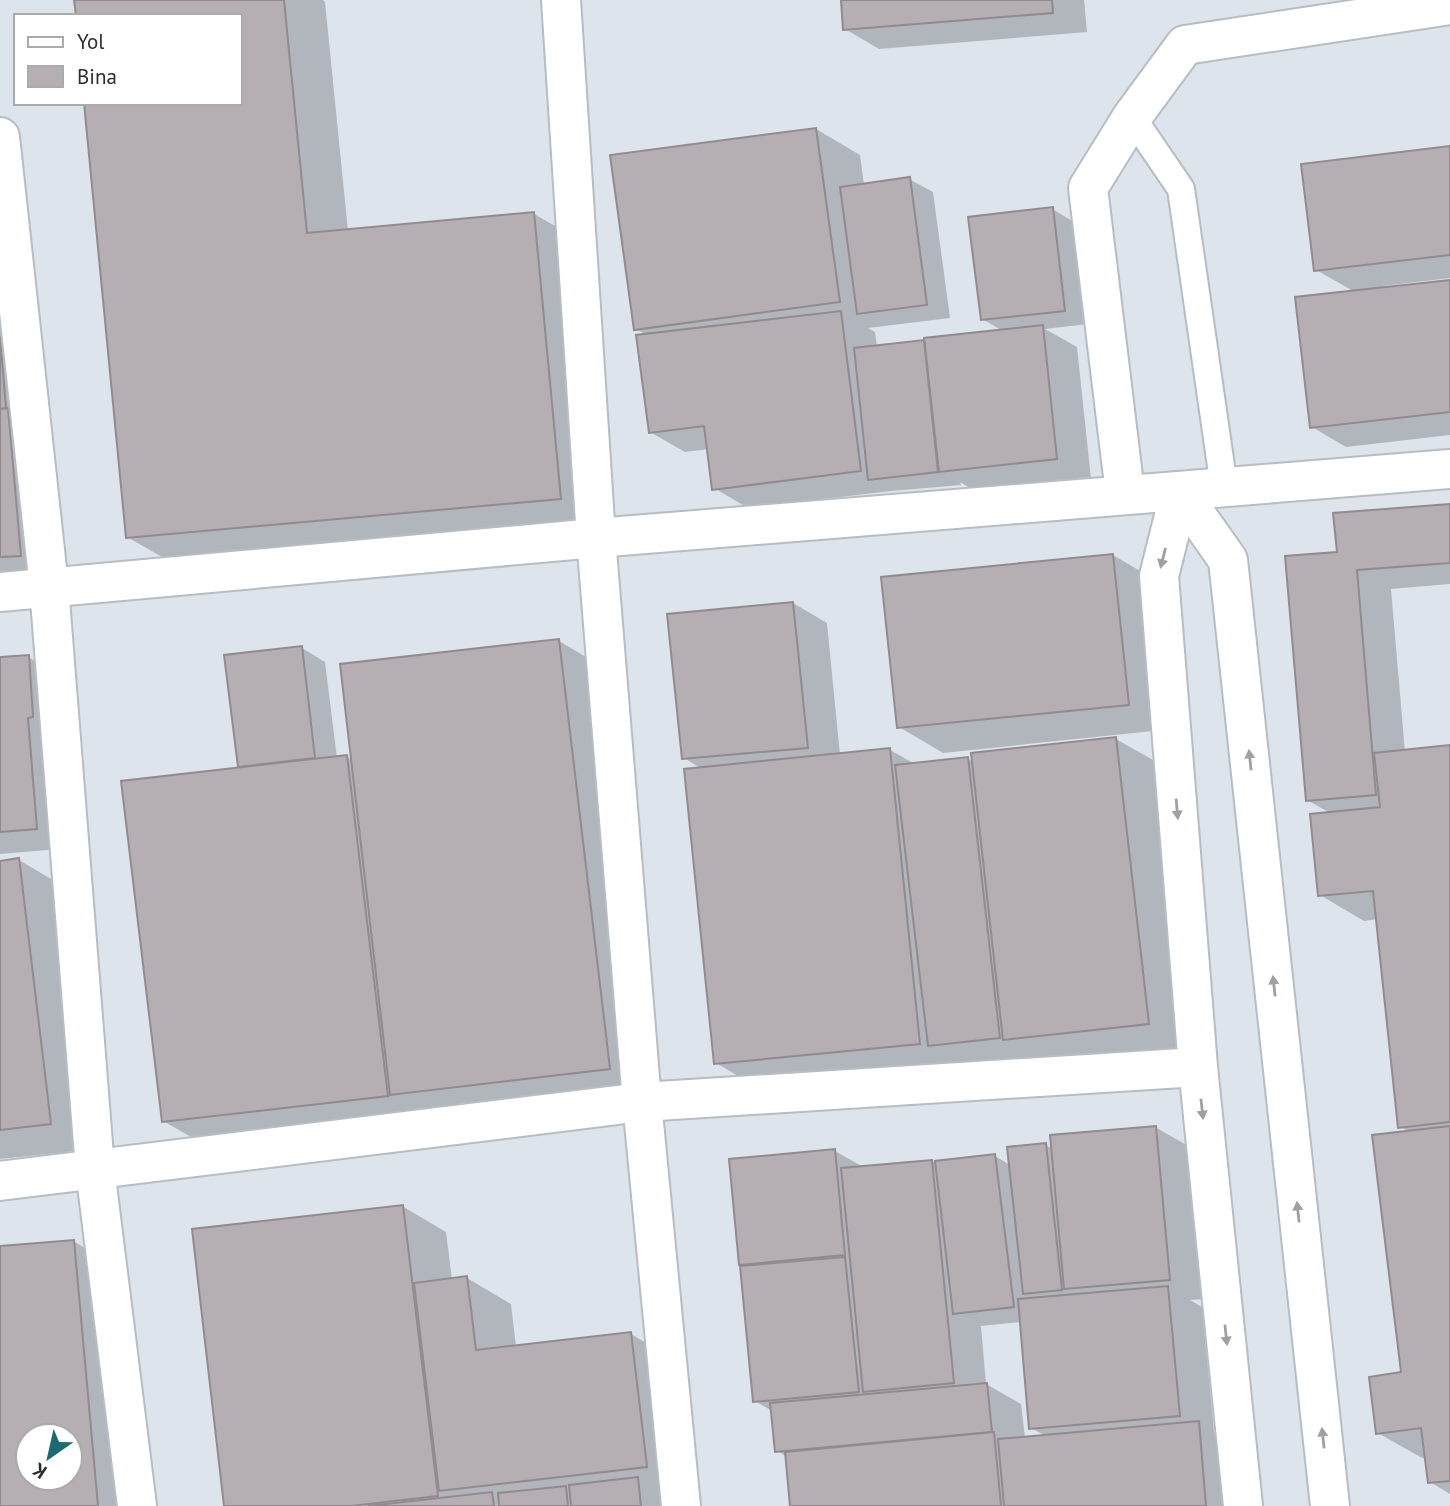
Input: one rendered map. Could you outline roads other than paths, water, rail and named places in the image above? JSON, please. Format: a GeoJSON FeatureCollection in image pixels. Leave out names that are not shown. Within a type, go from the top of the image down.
{"type":"FeatureCollection","features":[{"type":"Feature","properties":{"kind":"street"},"geometry":{"type":"LineString","coordinates":[[561,0],[596,538],[642,1102],[681,1506]]}},
{"type":"Feature","properties":{"kind":"street"},"geometry":{"type":"LineString","coordinates":[[1125,494],[1088,188],[1132,117],[1185,44],[1450,5]]}},
{"type":"Feature","properties":{"kind":"street"},"geometry":{"type":"LineString","coordinates":[[0,137],[49,587],[95,1168],[137,1506]]}},
{"type":"Feature","properties":{"kind":"street"},"geometry":{"type":"LineString","coordinates":[[0,592],[596,538],[1450,469]]}},
{"type":"Feature","properties":{"kind":"street"},"geometry":{"type":"LineString","coordinates":[[1180,492],[1159,576],[1198,1068],[1243,1506]]}},
{"type":"Feature","properties":{"kind":"street"},"geometry":{"type":"LineString","coordinates":[[1180,492],[1228,560],[1330,1506]]}},
{"type":"Feature","properties":{"kind":"street"},"geometry":{"type":"LineString","coordinates":[[0,1181],[642,1102],[1198,1068]]}},
{"type":"Feature","properties":{"kind":"lane"},"geometry":{"type":"LineString","coordinates":[[1132,117],[1181,189],[1224,488]]}}]}
